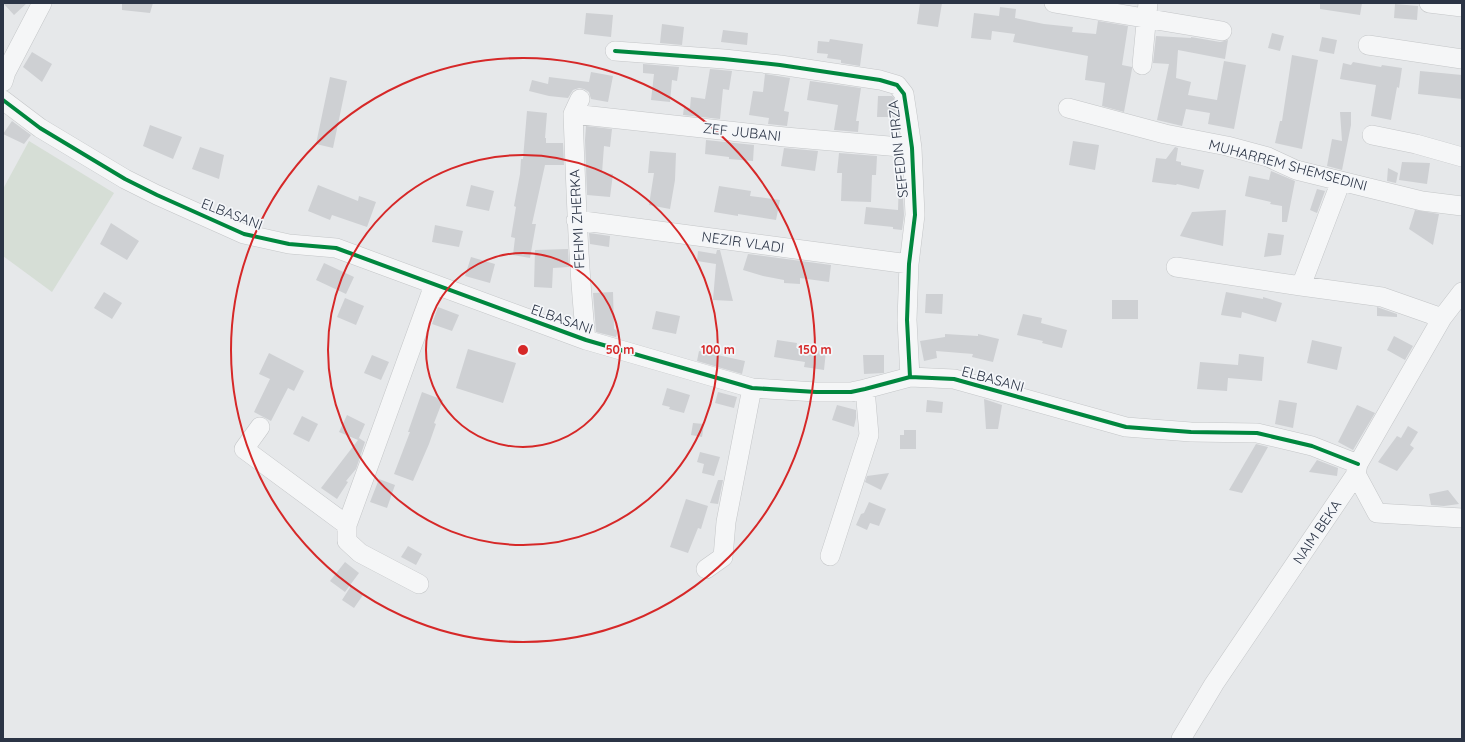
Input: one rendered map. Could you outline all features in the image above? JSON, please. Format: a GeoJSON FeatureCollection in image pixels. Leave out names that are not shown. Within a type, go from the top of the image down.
{"type":"FeatureCollection","features":[{"type":"Feature","properties":{"kind":"street"},"geometry":{"type":"LineString","coordinates":[[3,82],[6,72],[42,3]]}},
{"type":"Feature","properties":{"kind":"street"},"geometry":{"type":"LineString","coordinates":[[1054,3],[1147,11],[1222,31]]}},
{"type":"Feature","properties":{"kind":"street"},"geometry":{"type":"LineString","coordinates":[[1429,3],[1462,7]]}},
{"type":"Feature","properties":{"kind":"street"},"geometry":{"type":"LineString","coordinates":[[1142,65],[1147,11]]}},
{"type":"Feature","properties":{"kind":"street"},"geometry":{"type":"LineString","coordinates":[[1368,45],[1462,59]]}},
{"type":"Feature","properties":{"kind":"street","name":"SEFEDIN FIRZA"},"geometry":{"type":"LineString","coordinates":[[615,51],[780,64],[880,80],[897,85],[904,94],[912,148],[915,215],[909,264],[907,320],[910,377]]}},
{"type":"Feature","properties":{"kind":"street","name":"ELBASANI"},"geometry":{"type":"LineString","coordinates":[[3,100],[40,128],[125,179],[244,234],[289,244],[336,248],[586,340],[752,388],[816,392],[851,392],[865,390],[910,377],[954,379],[1126,427],[1191,432],[1257,433],[1312,446],[1357,469]]}},
{"type":"Feature","properties":{"kind":"street","name":"ZEF JUBANI"},"geometry":{"type":"LineString","coordinates":[[576,107],[784,136],[912,148]]}},
{"type":"Feature","properties":{"kind":"street","name":"FEHMI ZHERKA"},"geometry":{"type":"LineString","coordinates":[[576,107],[576,220],[586,340]]}},
{"type":"Feature","properties":{"kind":"street","name":"MUHARREM SHEMSEDINI"},"geometry":{"type":"LineString","coordinates":[[1068,108],[1165,134],[1227,146],[1268,157],[1296,170],[1422,201],[1462,206]]}},
{"type":"Feature","properties":{"kind":"street"},"geometry":{"type":"LineString","coordinates":[[1372,135],[1416,144],[1462,157]]}},
{"type":"Feature","properties":{"kind":"street"},"geometry":{"type":"LineString","coordinates":[[1301,286],[1341,181]]}},
{"type":"Feature","properties":{"kind":"street","name":"NEZIR VLADI"},"geometry":{"type":"LineString","coordinates":[[576,220],[909,264]]}},
{"type":"Feature","properties":{"kind":"street"},"geometry":{"type":"LineString","coordinates":[[1176,267],[1382,297],[1442,318]]}},
{"type":"Feature","properties":{"kind":"street"},"geometry":{"type":"LineString","coordinates":[[419,584],[360,553],[347,540],[346,525],[434,285]]}},
{"type":"Feature","properties":{"kind":"street","name":"NAIM BEKA"},"geometry":{"type":"LineString","coordinates":[[1181,739],[1214,684],[1357,469],[1442,318],[1462,292]]}},
{"type":"Feature","properties":{"kind":"street"},"geometry":{"type":"LineString","coordinates":[[706,569],[723,557],[726,522],[752,388]]}},
{"type":"Feature","properties":{"kind":"street"},"geometry":{"type":"LineString","coordinates":[[830,556],[869,435],[865,390]]}},
{"type":"Feature","properties":{"kind":"street"},"geometry":{"type":"LineString","coordinates":[[260,426],[244,449],[346,525]]}},
{"type":"Feature","properties":{"kind":"street"},"geometry":{"type":"LineString","coordinates":[[1357,469],[1377,514],[1462,518]]}},
{"type":"Feature","properties":{"kind":"shaded area"},"geometry":{"type":"Polygon","coordinates":[[[29,141],[114,193],[52,292],[3,256],[3,189],[29,141]]]}},
{"type":"Feature","properties":{"kind":"building"},"geometry":{"type":"Polygon","coordinates":[[[3,3],[27,3],[14,15],[3,3]]]}},
{"type":"Feature","properties":{"kind":"building"},"geometry":{"type":"Polygon","coordinates":[[[122,3],[153,3],[150,13],[122,10],[122,3]]]}},
{"type":"Feature","properties":{"kind":"building"},"geometry":{"type":"Polygon","coordinates":[[[920,3],[942,3],[938,27],[917,24],[920,3]]]}},
{"type":"Feature","properties":{"kind":"building"},"geometry":{"type":"Polygon","coordinates":[[[1320,3],[1362,3],[1360,15],[1320,9],[1320,3]]]}},
{"type":"Feature","properties":{"kind":"building"},"geometry":{"type":"Polygon","coordinates":[[[1395,4],[1418,6],[1417,20],[1394,18],[1395,4]]]}},
{"type":"Feature","properties":{"kind":"building"},"geometry":{"type":"Polygon","coordinates":[[[1000,7],[1016,9],[1015,18],[1044,24],[1073,27],[1072,32],[1096,34],[1098,21],[1128,26],[1122,65],[1132,67],[1132,69],[1124,112],[1102,106],[1105,83],[1085,80],[1088,56],[1013,42],[1015,34],[992,31],[991,40],[971,38],[974,13],[999,16],[1000,7]]]}},
{"type":"Feature","properties":{"kind":"building"},"geometry":{"type":"Polygon","coordinates":[[[586,13],[613,15],[611,37],[584,34],[586,13]]]}},
{"type":"Feature","properties":{"kind":"building"},"geometry":{"type":"Polygon","coordinates":[[[662,24],[684,27],[682,45],[660,43],[662,24]]]}},
{"type":"Feature","properties":{"kind":"building"},"geometry":{"type":"Polygon","coordinates":[[[723,30],[748,33],[747,45],[721,42],[723,30]]]}},
{"type":"Feature","properties":{"kind":"building"},"geometry":{"type":"Polygon","coordinates":[[[1272,33],[1284,36],[1280,51],[1268,48],[1272,33]]]}},
{"type":"Feature","properties":{"kind":"building"},"geometry":{"type":"Polygon","coordinates":[[[1156,36],[1191,37],[1220,42],[1228,40],[1225,59],[1178,50],[1176,78],[1191,82],[1188,95],[1217,100],[1224,61],[1246,65],[1234,129],[1208,124],[1210,113],[1186,109],[1182,126],[1157,120],[1169,64],[1153,63],[1156,36]]]}},
{"type":"Feature","properties":{"kind":"building"},"geometry":{"type":"Polygon","coordinates":[[[1322,37],[1337,40],[1334,54],[1319,51],[1322,37]]]}},
{"type":"Feature","properties":{"kind":"building"},"geometry":{"type":"Polygon","coordinates":[[[830,39],[863,44],[860,66],[841,63],[841,60],[827,58],[828,54],[817,53],[818,41],[829,42],[830,39]]]}},
{"type":"Feature","properties":{"kind":"building"},"geometry":{"type":"Polygon","coordinates":[[[32,52],[52,64],[42,82],[23,67],[32,52]]]}},
{"type":"Feature","properties":{"kind":"building"},"geometry":{"type":"Polygon","coordinates":[[[1292,55],[1318,60],[1302,149],[1275,143],[1280,121],[1282,121],[1292,55]]]}},
{"type":"Feature","properties":{"kind":"building"},"geometry":{"type":"Polygon","coordinates":[[[1353,62],[1381,67],[1382,65],[1402,68],[1399,88],[1397,87],[1391,120],[1371,116],[1376,85],[1340,79],[1343,63],[1351,65],[1353,62]]]}},
{"type":"Feature","properties":{"kind":"building"},"geometry":{"type":"Polygon","coordinates":[[[643,64],[679,67],[677,81],[672,80],[670,102],[651,100],[654,74],[643,73],[643,64]]]}},
{"type":"Feature","properties":{"kind":"building"},"geometry":{"type":"Polygon","coordinates":[[[710,69],[732,71],[729,90],[723,89],[720,119],[683,115],[684,107],[690,108],[691,97],[705,99],[710,69]]]}},
{"type":"Feature","properties":{"kind":"building"},"geometry":{"type":"Polygon","coordinates":[[[1420,71],[1462,75],[1462,99],[1418,94],[1420,71]]]}},
{"type":"Feature","properties":{"kind":"building"},"geometry":{"type":"Polygon","coordinates":[[[591,72],[613,76],[608,102],[591,99],[589,92],[579,88],[573,90],[568,98],[549,96],[529,91],[532,80],[548,84],[549,77],[589,82],[591,72]]]}},
{"type":"Feature","properties":{"kind":"building"},"geometry":{"type":"Polygon","coordinates":[[[765,74],[790,78],[784,111],[789,112],[787,126],[768,124],[769,118],[749,115],[753,91],[763,92],[765,74]]]}},
{"type":"Feature","properties":{"kind":"building"},"geometry":{"type":"Polygon","coordinates":[[[330,77],[347,81],[333,148],[316,144],[330,77]]]}},
{"type":"Feature","properties":{"kind":"building"},"geometry":{"type":"Polygon","coordinates":[[[810,81],[861,88],[856,121],[859,121],[858,132],[834,130],[838,105],[807,100],[810,81]]]}},
{"type":"Feature","properties":{"kind":"building"},"geometry":{"type":"Polygon","coordinates":[[[878,96],[892,96],[894,98],[896,117],[877,117],[878,96]]]}},
{"type":"Feature","properties":{"kind":"building"},"geometry":{"type":"Polygon","coordinates":[[[527,111],[547,113],[546,143],[563,143],[564,165],[545,165],[532,224],[536,224],[530,258],[513,255],[515,238],[511,237],[521,159],[523,159],[527,111]]]}},
{"type":"Feature","properties":{"kind":"building"},"geometry":{"type":"Polygon","coordinates":[[[1340,112],[1351,112],[1351,125],[1342,170],[1327,166],[1332,139],[1342,141],[1340,112]]]}},
{"type":"Feature","properties":{"kind":"building"},"geometry":{"type":"Polygon","coordinates":[[[12,121],[31,135],[24,144],[3,134],[12,121]]]}},
{"type":"Feature","properties":{"kind":"building"},"geometry":{"type":"Polygon","coordinates":[[[150,125],[182,137],[173,159],[143,146],[150,125]]]}},
{"type":"Feature","properties":{"kind":"building"},"geometry":{"type":"Polygon","coordinates":[[[586,126],[612,129],[610,147],[604,146],[602,173],[613,174],[610,197],[587,195],[585,140],[586,126]]]}},
{"type":"Feature","properties":{"kind":"building"},"geometry":{"type":"Polygon","coordinates":[[[706,140],[754,145],[753,161],[729,159],[729,157],[705,154],[706,140]]]}},
{"type":"Feature","properties":{"kind":"building"},"geometry":{"type":"Polygon","coordinates":[[[1073,141],[1099,145],[1095,170],[1069,165],[1073,141]]]}},
{"type":"Feature","properties":{"kind":"building"},"geometry":{"type":"Polygon","coordinates":[[[200,147],[224,155],[219,179],[192,169],[200,147]]]}},
{"type":"Feature","properties":{"kind":"building"},"geometry":{"type":"Polygon","coordinates":[[[1175,147],[1178,148],[1176,161],[1181,162],[1181,165],[1204,170],[1199,189],[1177,184],[1152,182],[1156,158],[1166,159],[1175,147]]]}},
{"type":"Feature","properties":{"kind":"building"},"geometry":{"type":"Polygon","coordinates":[[[784,148],[818,151],[815,171],[781,166],[784,148]]]}},
{"type":"Feature","properties":{"kind":"building"},"geometry":{"type":"Polygon","coordinates":[[[650,151],[676,153],[675,180],[670,209],[649,205],[654,173],[648,173],[650,151]]]}},
{"type":"Feature","properties":{"kind":"building"},"geometry":{"type":"Polygon","coordinates":[[[839,153],[877,156],[876,175],[872,175],[871,202],[841,201],[842,173],[837,173],[839,153]]]}},
{"type":"Feature","properties":{"kind":"building"},"geometry":{"type":"Polygon","coordinates":[[[1402,162],[1430,163],[1427,184],[1399,180],[1402,162]]]}},
{"type":"Feature","properties":{"kind":"building"},"geometry":{"type":"Polygon","coordinates":[[[1388,168],[1398,173],[1396,183],[1387,181],[1388,168]]]}},
{"type":"Feature","properties":{"kind":"building"},"geometry":{"type":"Polygon","coordinates":[[[1271,171],[1295,181],[1287,222],[1282,222],[1282,206],[1270,204],[1271,202],[1245,196],[1249,176],[1269,180],[1271,171]]]}},
{"type":"Feature","properties":{"kind":"building"},"geometry":{"type":"Polygon","coordinates":[[[899,179],[902,179],[904,215],[902,230],[893,229],[893,227],[864,224],[866,207],[898,210],[899,179]]]}},
{"type":"Feature","properties":{"kind":"building"},"geometry":{"type":"Polygon","coordinates":[[[318,185],[358,201],[359,196],[376,202],[367,227],[332,215],[330,220],[308,211],[318,185]]]}},
{"type":"Feature","properties":{"kind":"building"},"geometry":{"type":"Polygon","coordinates":[[[471,185],[494,191],[489,211],[466,206],[471,185]]]}},
{"type":"Feature","properties":{"kind":"building"},"geometry":{"type":"Polygon","coordinates":[[[719,186],[751,191],[750,196],[780,200],[776,220],[714,212],[719,186]]]}},
{"type":"Feature","properties":{"kind":"building"},"geometry":{"type":"Polygon","coordinates":[[[1317,189],[1325,191],[1317,213],[1310,210],[1317,189]]]}},
{"type":"Feature","properties":{"kind":"building"},"geometry":{"type":"Polygon","coordinates":[[[1226,210],[1223,246],[1180,236],[1192,212],[1226,210]]]}},
{"type":"Feature","properties":{"kind":"building"},"geometry":{"type":"Polygon","coordinates":[[[1415,210],[1439,214],[1433,245],[1409,229],[1415,210]]]}},
{"type":"Feature","properties":{"kind":"building"},"geometry":{"type":"Polygon","coordinates":[[[111,223],[139,241],[127,260],[100,244],[111,223]]]}},
{"type":"Feature","properties":{"kind":"building"},"geometry":{"type":"Polygon","coordinates":[[[435,225],[463,231],[459,247],[432,242],[435,225]]]}},
{"type":"Feature","properties":{"kind":"building"},"geometry":{"type":"Polygon","coordinates":[[[589,233],[610,236],[609,247],[590,244],[589,233]]]}},
{"type":"Feature","properties":{"kind":"building"},"geometry":{"type":"Polygon","coordinates":[[[1268,233],[1284,235],[1281,255],[1264,257],[1268,233]]]}},
{"type":"Feature","properties":{"kind":"building"},"geometry":{"type":"Polygon","coordinates":[[[568,249],[569,267],[553,268],[552,288],[534,287],[535,250],[568,249]]]}},
{"type":"Feature","properties":{"kind":"building"},"geometry":{"type":"Polygon","coordinates":[[[717,250],[720,250],[733,301],[713,300],[716,264],[697,261],[698,251],[716,254],[717,250]]]}},
{"type":"Feature","properties":{"kind":"building"},"geometry":{"type":"Polygon","coordinates":[[[748,254],[831,265],[829,282],[800,278],[800,284],[784,283],[784,280],[743,270],[748,254]]]}},
{"type":"Feature","properties":{"kind":"building"},"geometry":{"type":"Polygon","coordinates":[[[471,257],[495,264],[490,283],[465,276],[471,257]]]}},
{"type":"Feature","properties":{"kind":"building"},"geometry":{"type":"Polygon","coordinates":[[[324,263],[354,277],[346,294],[316,280],[324,263]]]}},
{"type":"Feature","properties":{"kind":"building"},"geometry":{"type":"Polygon","coordinates":[[[104,292],[122,303],[112,319],[94,308],[104,292]]]}},
{"type":"Feature","properties":{"kind":"building"},"geometry":{"type":"Polygon","coordinates":[[[613,292],[614,329],[618,331],[616,337],[596,332],[593,293],[613,292]]]}},
{"type":"Feature","properties":{"kind":"building"},"geometry":{"type":"Polygon","coordinates":[[[1226,292],[1263,299],[1263,297],[1282,303],[1276,322],[1242,312],[1241,318],[1221,315],[1226,292]]]}},
{"type":"Feature","properties":{"kind":"building"},"geometry":{"type":"Polygon","coordinates":[[[926,294],[943,294],[942,314],[925,313],[926,294]]]}},
{"type":"Feature","properties":{"kind":"building"},"geometry":{"type":"Polygon","coordinates":[[[345,298],[364,306],[356,325],[337,317],[345,298]]]}},
{"type":"Feature","properties":{"kind":"building"},"geometry":{"type":"Polygon","coordinates":[[[1112,300],[1138,300],[1138,319],[1112,319],[1112,300]]]}},
{"type":"Feature","properties":{"kind":"building"},"geometry":{"type":"Polygon","coordinates":[[[438,307],[459,315],[452,331],[432,324],[438,307]]]}},
{"type":"Feature","properties":{"kind":"building"},"geometry":{"type":"Polygon","coordinates":[[[1377,307],[1397,314],[1397,317],[1377,316],[1377,307]]]}},
{"type":"Feature","properties":{"kind":"building"},"geometry":{"type":"Polygon","coordinates":[[[656,311],[680,316],[676,334],[652,329],[656,311]]]}},
{"type":"Feature","properties":{"kind":"building"},"geometry":{"type":"Polygon","coordinates":[[[1023,314],[1042,318],[1041,323],[1067,330],[1062,348],[1042,343],[1043,341],[1017,335],[1023,314]]]}},
{"type":"Feature","properties":{"kind":"building"},"geometry":{"type":"Polygon","coordinates":[[[945,334],[978,336],[978,334],[999,339],[993,362],[972,357],[973,354],[936,351],[937,358],[924,361],[920,341],[945,337],[945,334]]]}},
{"type":"Feature","properties":{"kind":"building"},"geometry":{"type":"Polygon","coordinates":[[[1394,336],[1413,346],[1405,360],[1387,350],[1394,336]]]}},
{"type":"Feature","properties":{"kind":"building"},"geometry":{"type":"Polygon","coordinates":[[[777,340],[797,343],[796,348],[826,351],[824,370],[804,367],[805,362],[774,357],[777,340]]]}},
{"type":"Feature","properties":{"kind":"building"},"geometry":{"type":"Polygon","coordinates":[[[1312,340],[1342,347],[1337,370],[1307,363],[1312,340]]]}},
{"type":"Feature","properties":{"kind":"building"},"geometry":{"type":"Polygon","coordinates":[[[468,349],[516,363],[503,403],[456,388],[468,349]]]}},
{"type":"Feature","properties":{"kind":"building"},"geometry":{"type":"Polygon","coordinates":[[[699,351],[745,361],[742,374],[697,361],[699,351]]]}},
{"type":"Feature","properties":{"kind":"building"},"geometry":{"type":"Polygon","coordinates":[[[269,353],[304,371],[294,391],[288,388],[271,421],[254,412],[270,379],[259,374],[269,353]]]}},
{"type":"Feature","properties":{"kind":"building"},"geometry":{"type":"Polygon","coordinates":[[[1239,354],[1264,357],[1262,381],[1228,378],[1227,391],[1197,389],[1200,362],[1238,365],[1239,354]]]}},
{"type":"Feature","properties":{"kind":"building"},"geometry":{"type":"Polygon","coordinates":[[[372,355],[389,362],[381,380],[364,373],[372,355]]]}},
{"type":"Feature","properties":{"kind":"building"},"geometry":{"type":"Polygon","coordinates":[[[863,355],[884,355],[884,373],[864,374],[863,355]]]}},
{"type":"Feature","properties":{"kind":"building"},"geometry":{"type":"Polygon","coordinates":[[[667,388],[690,395],[684,413],[669,409],[670,407],[662,405],[667,388]]]}},
{"type":"Feature","properties":{"kind":"building"},"geometry":{"type":"Polygon","coordinates":[[[422,392],[443,400],[434,423],[436,424],[429,444],[413,481],[394,474],[410,432],[408,432],[422,392]]]}},
{"type":"Feature","properties":{"kind":"building"},"geometry":{"type":"Polygon","coordinates":[[[718,392],[737,397],[734,408],[715,403],[718,392]]]}},
{"type":"Feature","properties":{"kind":"building"},"geometry":{"type":"Polygon","coordinates":[[[984,399],[1002,405],[998,429],[986,429],[984,399]]]}},
{"type":"Feature","properties":{"kind":"building"},"geometry":{"type":"Polygon","coordinates":[[[927,400],[943,402],[942,413],[926,412],[927,400]]]}},
{"type":"Feature","properties":{"kind":"building"},"geometry":{"type":"Polygon","coordinates":[[[1279,400],[1297,403],[1293,428],[1275,424],[1279,400]]]}},
{"type":"Feature","properties":{"kind":"building"},"geometry":{"type":"Polygon","coordinates":[[[837,405],[856,410],[854,427],[832,420],[837,405]]]}},
{"type":"Feature","properties":{"kind":"building"},"geometry":{"type":"Polygon","coordinates":[[[1357,405],[1375,413],[1353,450],[1338,442],[1357,405]]]}},
{"type":"Feature","properties":{"kind":"building"},"geometry":{"type":"Polygon","coordinates":[[[347,415],[365,424],[358,440],[339,432],[347,415]]]}},
{"type":"Feature","properties":{"kind":"building"},"geometry":{"type":"Polygon","coordinates":[[[302,416],[318,424],[309,442],[293,434],[302,416]]]}},
{"type":"Feature","properties":{"kind":"building"},"geometry":{"type":"Polygon","coordinates":[[[693,423],[704,424],[702,437],[691,435],[693,423]]]}},
{"type":"Feature","properties":{"kind":"building"},"geometry":{"type":"Polygon","coordinates":[[[1408,426],[1418,432],[1410,445],[1414,448],[1397,471],[1378,462],[1397,436],[1401,438],[1408,426]]]}},
{"type":"Feature","properties":{"kind":"building"},"geometry":{"type":"Polygon","coordinates":[[[904,430],[916,430],[916,449],[900,449],[900,435],[904,435],[904,430]]]}},
{"type":"Feature","properties":{"kind":"building"},"geometry":{"type":"Polygon","coordinates":[[[359,438],[365,442],[356,469],[346,481],[348,482],[337,499],[321,488],[359,438]]]}},
{"type":"Feature","properties":{"kind":"building"},"geometry":{"type":"Polygon","coordinates":[[[1256,444],[1268,447],[1242,493],[1229,490],[1256,444]]]}},
{"type":"Feature","properties":{"kind":"building"},"geometry":{"type":"Polygon","coordinates":[[[700,452],[720,457],[714,476],[702,473],[704,464],[697,462],[700,452]]]}},
{"type":"Feature","properties":{"kind":"building"},"geometry":{"type":"Polygon","coordinates":[[[1317,460],[1338,468],[1337,476],[1309,472],[1317,460]]]}},
{"type":"Feature","properties":{"kind":"building"},"geometry":{"type":"Polygon","coordinates":[[[889,473],[881,490],[865,482],[867,476],[889,473]]]}},
{"type":"Feature","properties":{"kind":"building"},"geometry":{"type":"Polygon","coordinates":[[[379,479],[395,485],[387,508],[370,502],[379,479]]]}},
{"type":"Feature","properties":{"kind":"building"},"geometry":{"type":"Polygon","coordinates":[[[718,480],[723,480],[718,504],[710,503],[718,480]]]}},
{"type":"Feature","properties":{"kind":"building"},"geometry":{"type":"Polygon","coordinates":[[[1448,490],[1459,504],[1444,506],[1431,505],[1429,494],[1448,490]]]}},
{"type":"Feature","properties":{"kind":"building"},"geometry":{"type":"Polygon","coordinates":[[[686,499],[708,506],[701,529],[698,528],[688,553],[670,547],[686,499]]]}},
{"type":"Feature","properties":{"kind":"building"},"geometry":{"type":"Polygon","coordinates":[[[869,502],[886,509],[879,526],[870,523],[867,530],[856,525],[869,502]]]}},
{"type":"Feature","properties":{"kind":"building"},"geometry":{"type":"Polygon","coordinates":[[[408,546],[422,554],[416,565],[401,557],[408,546]]]}},
{"type":"Feature","properties":{"kind":"building"},"geometry":{"type":"Polygon","coordinates":[[[345,562],[359,573],[345,592],[330,581],[345,562]]]}},
{"type":"Feature","properties":{"kind":"building"},"geometry":{"type":"Polygon","coordinates":[[[351,586],[363,595],[354,608],[342,600],[351,586]]]}},
{"type":"Feature","properties":{"kind":"cycle path"},"geometry":{"type":"LineString","coordinates":[[615,51],[724,59],[780,65],[880,80],[897,85],[904,94],[912,148],[915,215],[909,264],[907,320],[910,377]]}},
{"type":"Feature","properties":{"kind":"cycle path"},"geometry":{"type":"LineString","coordinates":[[3,100],[40,128],[125,179],[244,234],[289,244],[336,248],[586,340],[752,388],[816,392],[851,392],[910,377],[954,379],[1126,427],[1191,432],[1257,433],[1312,446],[1358,464]]}}]}
